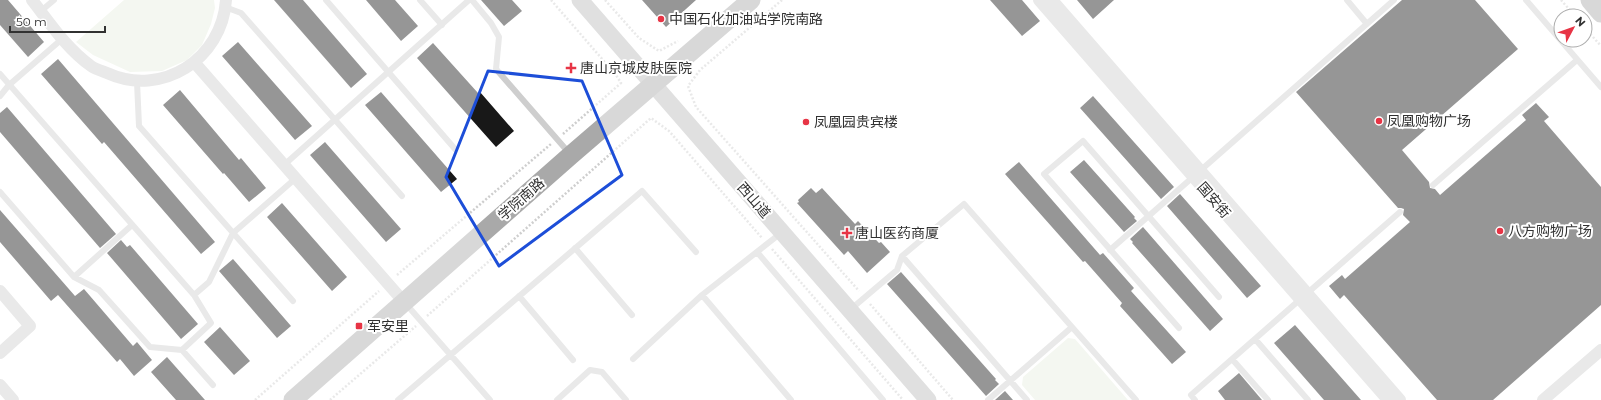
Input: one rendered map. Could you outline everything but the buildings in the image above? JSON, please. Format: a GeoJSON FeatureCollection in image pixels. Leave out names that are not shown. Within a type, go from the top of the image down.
{"type":"FeatureCollection","features":[{"type":"Feature","properties":{"kind":"main road","name":"学院南路"},"geometry":{"type":"LineString","coordinates":[[292,400],[571,155],[751,0]]}},
{"type":"Feature","properties":{"kind":"main road"},"geometry":{"type":"LineString","coordinates":[[1590,0],[1601,13]]}},
{"type":"Feature","properties":{"kind":"street"},"geometry":{"type":"LineString","coordinates":[[32,0],[62,40],[91,66],[119,79],[137,82],[153,81],[171,76],[185,69],[194,62],[209,46],[221,26],[226,4]]}},
{"type":"Feature","properties":{"kind":"street","name":"西山道"},"geometry":{"type":"LineString","coordinates":[[580,0],[928,400]]}},
{"type":"Feature","properties":{"kind":"street","name":"国安街"},"geometry":{"type":"LineString","coordinates":[[1039,0],[1197,173]]}},
{"type":"Feature","properties":{"kind":"street","name":"国安街"},"geometry":{"type":"LineString","coordinates":[[1052,0],[1197,173],[1304,297],[1388,400]]}},
{"type":"Feature","properties":{"kind":"street"},"geometry":{"type":"LineString","coordinates":[[194,62],[404,302]]}},
{"type":"Feature","properties":{"kind":"street"},"geometry":{"type":"LineString","coordinates":[[0,291],[30,326],[0,353]]}},
{"type":"Feature","properties":{"kind":"street","name":"国安街"},"geometry":{"type":"LineString","coordinates":[[1304,297],[1400,400]]}},
{"type":"Feature","properties":{"kind":"street"},"geometry":{"type":"LineString","coordinates":[[1543,400],[1601,350]]}},
{"type":"Feature","properties":{"kind":"street"},"geometry":{"type":"LineString","coordinates":[[0,385],[13,400]]}},
{"type":"Feature","properties":{"kind":"lane"},"geometry":{"type":"LineString","coordinates":[[41,12],[54,0]]}},
{"type":"Feature","properties":{"kind":"lane"},"geometry":{"type":"LineString","coordinates":[[326,0],[455,149]]}},
{"type":"Feature","properties":{"kind":"lane"},"geometry":{"type":"LineString","coordinates":[[420,0],[442,25]]}},
{"type":"Feature","properties":{"kind":"lane"},"geometry":{"type":"LineString","coordinates":[[284,165],[470,0],[491,23],[499,38],[496,69],[571,155]]}},
{"type":"Feature","properties":{"kind":"lane"},"geometry":{"type":"LineString","coordinates":[[1347,0],[1367,24]]}},
{"type":"Feature","properties":{"kind":"lane"},"geometry":{"type":"LineString","coordinates":[[1110,250],[1394,0]]}},
{"type":"Feature","properties":{"kind":"lane"},"geometry":{"type":"LineString","coordinates":[[1526,0],[1601,87]]}},
{"type":"Feature","properties":{"kind":"lane"},"geometry":{"type":"LineString","coordinates":[[226,4],[241,13],[402,196]]}},
{"type":"Feature","properties":{"kind":"lane"},"geometry":{"type":"LineString","coordinates":[[0,96],[9,85],[62,40]]}},
{"type":"Feature","properties":{"kind":"lane"},"geometry":{"type":"LineString","coordinates":[[1432,185],[1577,60]]}},
{"type":"Feature","properties":{"kind":"lane"},"geometry":{"type":"LineString","coordinates":[[0,74],[194,295],[211,324],[182,350]]}},
{"type":"Feature","properties":{"kind":"lane"},"geometry":{"type":"LineString","coordinates":[[137,82],[139,126],[293,301]]}},
{"type":"Feature","properties":{"kind":"lane"},"geometry":{"type":"LineString","coordinates":[[1178,328],[1044,174],[1083,141],[1219,297]]}},
{"type":"Feature","properties":{"kind":"lane"},"geometry":{"type":"LineString","coordinates":[[194,295],[209,282],[233,233],[296,178]]}},
{"type":"Feature","properties":{"kind":"lane"},"geometry":{"type":"LineString","coordinates":[[398,400],[642,191],[696,252]]}},
{"type":"Feature","properties":{"kind":"lane"},"geometry":{"type":"LineString","coordinates":[[0,192],[74,277],[99,290],[150,347],[182,350],[213,385]]}},
{"type":"Feature","properties":{"kind":"lane"},"geometry":{"type":"LineString","coordinates":[[850,310],[898,270],[902,256],[964,204],[1136,400]]}},
{"type":"Feature","properties":{"kind":"lane"},"geometry":{"type":"LineString","coordinates":[[1195,400],[1191,395],[1400,212]]}},
{"type":"Feature","properties":{"kind":"lane"},"geometry":{"type":"LineString","coordinates":[[74,277],[132,225]]}},
{"type":"Feature","properties":{"kind":"lane"},"geometry":{"type":"LineString","coordinates":[[633,359],[702,295],[782,232]]}},
{"type":"Feature","properties":{"kind":"lane"},"geometry":{"type":"LineString","coordinates":[[575,248],[632,315]]}},
{"type":"Feature","properties":{"kind":"lane"},"geometry":{"type":"LineString","coordinates":[[757,252],[883,400]]}},
{"type":"Feature","properties":{"kind":"lane"},"geometry":{"type":"LineString","coordinates":[[902,256],[1027,400]]}},
{"type":"Feature","properties":{"kind":"lane"},"geometry":{"type":"LineString","coordinates":[[702,295],[791,400]]}},
{"type":"Feature","properties":{"kind":"lane"},"geometry":{"type":"LineString","coordinates":[[519,296],[573,360]]}},
{"type":"Feature","properties":{"kind":"lane"},"geometry":{"type":"LineString","coordinates":[[404,302],[490,400]]}},
{"type":"Feature","properties":{"kind":"lane"},"geometry":{"type":"LineString","coordinates":[[988,400],[1072,327]]}},
{"type":"Feature","properties":{"kind":"lane"},"geometry":{"type":"LineString","coordinates":[[1255,339],[1308,400]]}},
{"type":"Feature","properties":{"kind":"lane"},"geometry":{"type":"LineString","coordinates":[[1232,360],[1268,400]]}},
{"type":"Feature","properties":{"kind":"lane"},"geometry":{"type":"LineString","coordinates":[[556,400],[590,370],[602,372],[626,400]]}},
{"type":"Feature","properties":{"kind":"path"},"geometry":{"type":"LineString","coordinates":[[255,400],[388,283],[621,83],[616,75],[551,0]]}},
{"type":"Feature","properties":{"kind":"path"},"geometry":{"type":"LineString","coordinates":[[605,0],[639,38],[659,51],[677,42],[683,37]]}},
{"type":"Feature","properties":{"kind":"path"},"geometry":{"type":"LineString","coordinates":[[782,0],[700,70],[688,86],[696,108],[865,298],[953,400]]}},
{"type":"Feature","properties":{"kind":"path"},"geometry":{"type":"LineString","coordinates":[[1561,0],[1568,8]]}},
{"type":"Feature","properties":{"kind":"path"},"geometry":{"type":"LineString","coordinates":[[1593,37],[1601,46]]}},
{"type":"Feature","properties":{"kind":"path"},"geometry":{"type":"LineString","coordinates":[[330,400],[651,118],[669,131],[903,400]]}},
{"type":"Feature","properties":{"kind":"highlighted area"},"geometry":{"type":"Polygon","coordinates":[[[488,71],[582,81],[622,175],[499,266],[446,177],[488,71]]]}},
{"type":"Feature","properties":{"kind":"green space"},"geometry":{"type":"Polygon","coordinates":[[[124,0],[214,0],[215,8],[211,24],[202,45],[187,60],[162,71],[130,72],[93,55],[76,42],[124,0]]]}},
{"type":"Feature","properties":{"kind":"green space"},"geometry":{"type":"Polygon","coordinates":[[[1068,338],[1075,339],[1128,400],[1035,400],[1022,385],[1023,377],[1068,338]]]}},
{"type":"Feature","properties":{"kind":"place","name":"中国石化加油站学院南路"},"geometry":{"type":"Point","coordinates":[661,19]}},
{"type":"Feature","properties":{"kind":"place","name":"唐山京城皮肤医院"},"geometry":{"type":"Point","coordinates":[571,68]}},
{"type":"Feature","properties":{"kind":"place","name":"凤凰购物广场"},"geometry":{"type":"Point","coordinates":[1379,121]}},
{"type":"Feature","properties":{"kind":"place","name":"凤凰园贵宾楼"},"geometry":{"type":"Point","coordinates":[806,122]}},
{"type":"Feature","properties":{"kind":"place","name":"八方购物广场"},"geometry":{"type":"Point","coordinates":[1500,231]}},
{"type":"Feature","properties":{"kind":"place","name":"唐山医药商厦"},"geometry":{"type":"Point","coordinates":[847,233]}},
{"type":"Feature","properties":{"kind":"place","name":"军安里"},"geometry":{"type":"Point","coordinates":[359,326]}}]}
